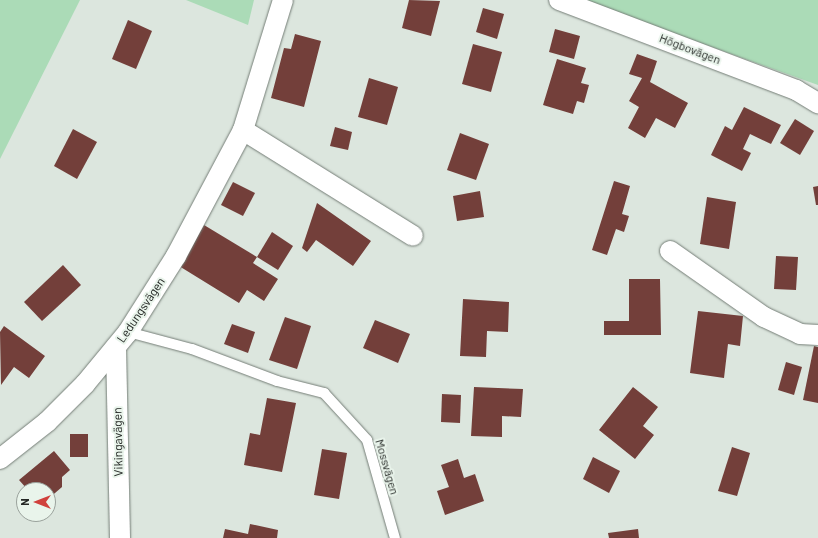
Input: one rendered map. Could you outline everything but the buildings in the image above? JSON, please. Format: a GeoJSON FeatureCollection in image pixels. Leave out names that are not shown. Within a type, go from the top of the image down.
{"type":"FeatureCollection","features":[{"type":"Feature","properties":{"kind":"street","name":"Ledungsvägen"},"geometry":{"type":"LineString","coordinates":[[0,459],[47,422],[85,384],[122,340],[176,256],[243,130],[283,0]]}},
{"type":"Feature","properties":{"kind":"street","name":"Högbovägen"},"geometry":{"type":"LineString","coordinates":[[559,0],[796,90],[818,103]]}},
{"type":"Feature","properties":{"kind":"street"},"geometry":{"type":"LineString","coordinates":[[243,130],[414,236]]}},
{"type":"Feature","properties":{"kind":"street"},"geometry":{"type":"LineString","coordinates":[[670,251],[764,317],[800,334],[818,335]]}},
{"type":"Feature","properties":{"kind":"street","name":"Vikingavägen"},"geometry":{"type":"LineString","coordinates":[[120,538],[122,340]]}},
{"type":"Feature","properties":{"kind":"lane","name":"Mossvägen"},"geometry":{"type":"LineString","coordinates":[[122,340],[192,349],[277,381],[324,393],[367,440],[395,538]]}},
{"type":"Feature","properties":{"kind":"green space"},"geometry":{"type":"Polygon","coordinates":[[[0,0],[80,0],[0,159],[0,0]]]}},
{"type":"Feature","properties":{"kind":"green space"},"geometry":{"type":"Polygon","coordinates":[[[186,0],[254,0],[248,25],[186,0]]]}},
{"type":"Feature","properties":{"kind":"green space"},"geometry":{"type":"Polygon","coordinates":[[[579,0],[818,0],[818,85],[631,18],[579,0]]]}}]}
